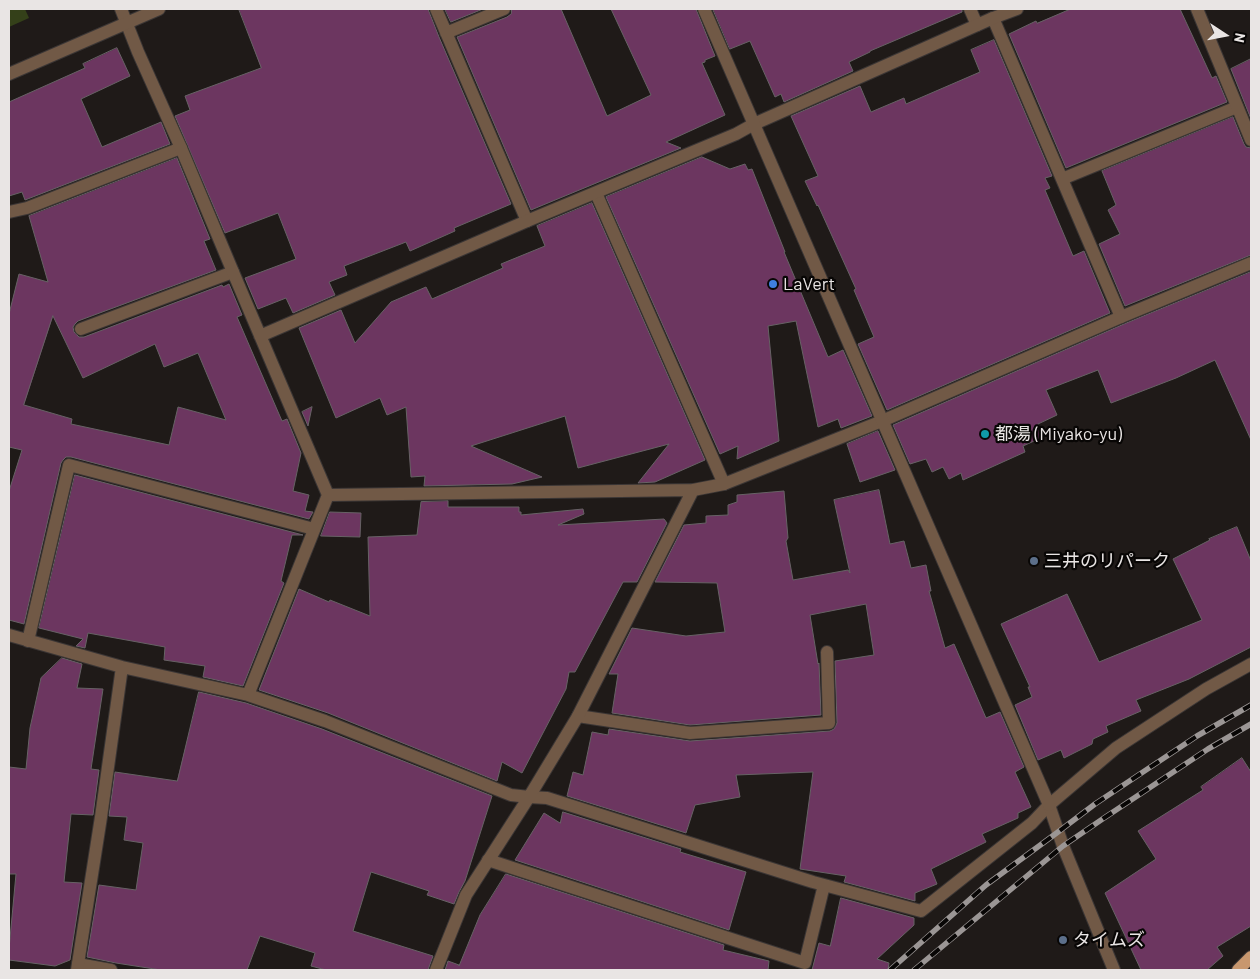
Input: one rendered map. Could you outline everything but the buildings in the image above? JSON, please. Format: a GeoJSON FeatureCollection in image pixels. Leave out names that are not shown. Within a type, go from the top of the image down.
{"type":"FeatureCollection","features":[{"type":"Feature","properties":{"kind":"main road"},"geometry":{"type":"LineString","coordinates":[[1238,970],[1251,957]]}},
{"type":"Feature","properties":{"kind":"street"},"geometry":{"type":"LineString","coordinates":[[121,9],[328,495],[248,695]]}},
{"type":"Feature","properties":{"kind":"street"},"geometry":{"type":"LineString","coordinates":[[9,74],[159,9]]}},
{"type":"Feature","properties":{"kind":"street"},"geometry":{"type":"LineString","coordinates":[[436,9],[527,221]]}},
{"type":"Feature","properties":{"kind":"street"},"geometry":{"type":"LineString","coordinates":[[446,33],[504,9]]}},
{"type":"Feature","properties":{"kind":"street"},"geometry":{"type":"LineString","coordinates":[[704,9],[1049,805],[1063,846],[1114,970]]}},
{"type":"Feature","properties":{"kind":"street"},"geometry":{"type":"LineString","coordinates":[[970,9],[977,25]]}},
{"type":"Feature","properties":{"kind":"street"},"geometry":{"type":"LineString","coordinates":[[260,336],[527,221],[736,134],[754,124],[1017,9]]}},
{"type":"Feature","properties":{"kind":"street"},"geometry":{"type":"LineString","coordinates":[[1197,9],[1251,140]]}},
{"type":"Feature","properties":{"kind":"street"},"geometry":{"type":"LineString","coordinates":[[993,18],[1121,317]]}},
{"type":"Feature","properties":{"kind":"street"},"geometry":{"type":"LineString","coordinates":[[1062,180],[1237,107]]}},
{"type":"Feature","properties":{"kind":"street"},"geometry":{"type":"LineString","coordinates":[[9,212],[27,208],[181,148]]}},
{"type":"Feature","properties":{"kind":"street"},"geometry":{"type":"LineString","coordinates":[[596,192],[724,484]]}},
{"type":"Feature","properties":{"kind":"street"},"geometry":{"type":"LineString","coordinates":[[328,495],[693,490],[724,484],[882,421],[1121,317],[1251,263]]}},
{"type":"Feature","properties":{"kind":"street"},"geometry":{"type":"LineString","coordinates":[[81,329],[233,272]]}},
{"type":"Feature","properties":{"kind":"street"},"geometry":{"type":"LineString","coordinates":[[28,641],[69,465],[314,529]]}},
{"type":"Feature","properties":{"kind":"street"},"geometry":{"type":"LineString","coordinates":[[436,970],[466,895],[578,716],[693,490]]}},
{"type":"Feature","properties":{"kind":"street"},"geometry":{"type":"LineString","coordinates":[[9,635],[122,667],[248,695],[325,721],[511,795],[547,798],[824,885],[921,911],[1032,823],[1049,805],[1116,748],[1206,689],[1251,664]]}},
{"type":"Feature","properties":{"kind":"street"},"geometry":{"type":"LineString","coordinates":[[578,716],[690,733],[829,723],[827,652]]}},
{"type":"Feature","properties":{"kind":"street"},"geometry":{"type":"LineString","coordinates":[[111,970],[78,967],[102,817],[122,667]]}},
{"type":"Feature","properties":{"kind":"street"},"geometry":{"type":"LineString","coordinates":[[488,860],[804,964],[824,885]]}},
{"type":"Feature","properties":{"kind":"green space"},"geometry":{"type":"Polygon","coordinates":[[[9,9],[25,9],[29,18],[9,27],[9,9]]]}},
{"type":"Feature","properties":{"kind":"railway"},"geometry":{"type":"LineString","coordinates":[[890,970],[986,885],[1095,804],[1197,736],[1251,705]]}},
{"type":"Feature","properties":{"kind":"railway"},"geometry":{"type":"LineString","coordinates":[[914,970],[1063,846],[1208,749],[1251,724]]}},
{"type":"Feature","properties":{"kind":"place","name":"LaVert"},"geometry":{"type":"Point","coordinates":[773,284]}},
{"type":"Feature","properties":{"kind":"place","name":"都湯 (Miyako-yu)"},"geometry":{"type":"Point","coordinates":[985,434]}},
{"type":"Feature","properties":{"kind":"place","name":"三井のリパーク"},"geometry":{"type":"Point","coordinates":[1034,561]}},
{"type":"Feature","properties":{"kind":"place","name":"タイムズ"},"geometry":{"type":"Point","coordinates":[1063,940]}}]}
